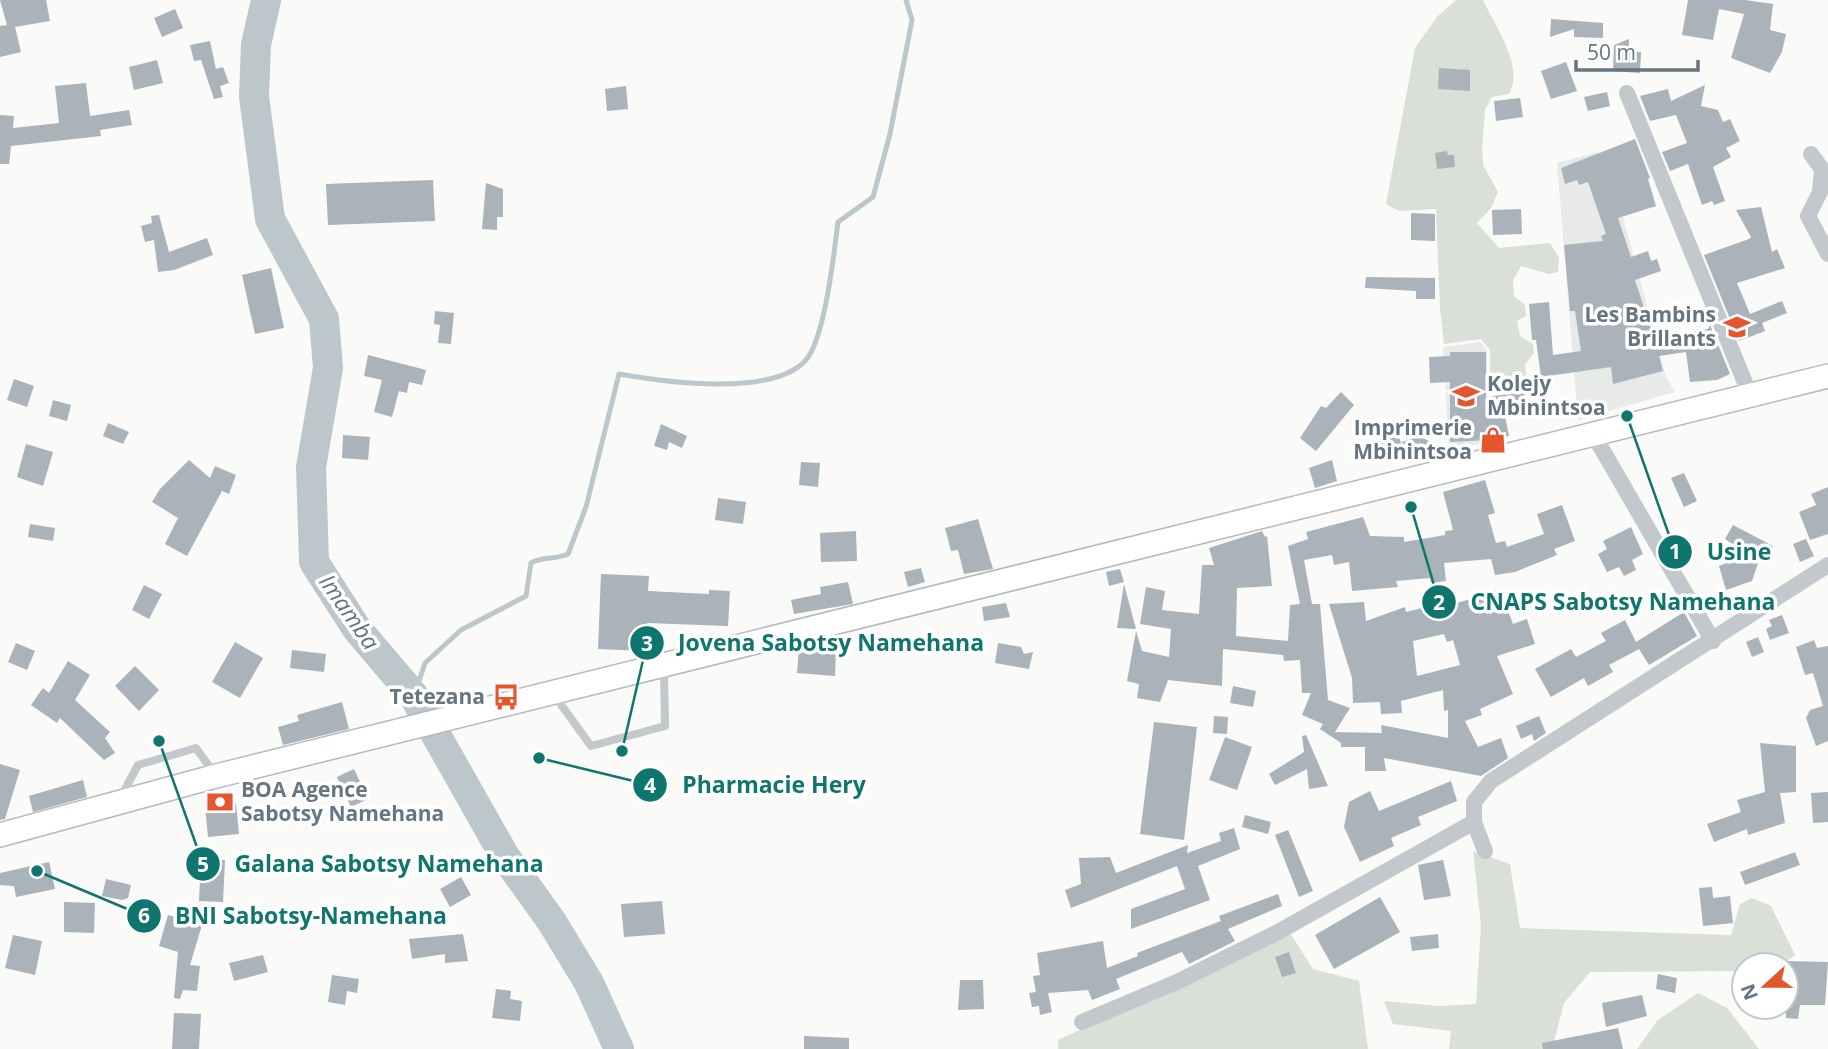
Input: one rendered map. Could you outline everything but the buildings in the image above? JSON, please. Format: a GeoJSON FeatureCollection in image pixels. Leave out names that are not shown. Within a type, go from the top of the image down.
{"type":"FeatureCollection","features":[{"type":"Feature","properties":{"kind":"main road"},"geometry":{"type":"LineString","coordinates":[[0,835],[118,800],[664,666],[1592,432],[1828,376]]}},
{"type":"Feature","properties":{"kind":"street"},"geometry":{"type":"LineString","coordinates":[[1627,93],[1750,395]]}},
{"type":"Feature","properties":{"kind":"street"},"geometry":{"type":"LineString","coordinates":[[1811,154],[1822,169],[1820,192],[1808,216],[1828,254]]}},
{"type":"Feature","properties":{"kind":"street"},"geometry":{"type":"LineString","coordinates":[[1592,432],[1713,641]]}},
{"type":"Feature","properties":{"kind":"street"},"geometry":{"type":"LineString","coordinates":[[1485,851],[1475,822],[1474,802],[1491,781],[1828,565]]}},
{"type":"Feature","properties":{"kind":"street"},"geometry":{"type":"LineString","coordinates":[[1082,1022],[1179,981],[1278,933],[1475,822]]}},
{"type":"Feature","properties":{"kind":"lane"},"geometry":{"type":"LineString","coordinates":[[553,693],[591,746],[664,726],[664,666]]}},
{"type":"Feature","properties":{"kind":"lane"},"geometry":{"type":"LineString","coordinates":[[118,800],[138,765],[196,748],[216,776]]}},
{"type":"Feature","properties":{"kind":"shaded area"},"geometry":{"type":"Polygon","coordinates":[[[1456,0],[1483,0],[1507,47],[1513,72],[1509,94],[1492,97],[1485,110],[1483,165],[1498,192],[1491,208],[1477,223],[1499,248],[1550,243],[1559,258],[1558,272],[1549,274],[1521,266],[1513,280],[1514,296],[1525,305],[1526,316],[1517,321],[1520,336],[1533,344],[1534,353],[1525,364],[1527,385],[1503,393],[1490,381],[1490,350],[1481,339],[1444,344],[1436,209],[1399,211],[1386,204],[1415,48],[1437,17],[1456,0]]]}},
{"type":"Feature","properties":{"kind":"shaded area"},"geometry":{"type":"Polygon","coordinates":[[[1598,152],[1624,220],[1666,377],[1675,392],[1578,420],[1557,163],[1598,152]]]}},
{"type":"Feature","properties":{"kind":"shaded area","name":"Kolejy Mbinintsoa"},"geometry":{"type":"Polygon","coordinates":[[[1480,342],[1487,350],[1487,442],[1449,450],[1443,347],[1480,342]]]}},
{"type":"Feature","properties":{"kind":"shaded area"},"geometry":{"type":"Polygon","coordinates":[[[1473,851],[1510,864],[1520,928],[1731,935],[1740,904],[1752,898],[1771,906],[1793,951],[1730,951],[1730,971],[1590,972],[1564,1003],[1552,1049],[1449,1049],[1451,1031],[1393,1024],[1384,1001],[1439,1006],[1476,1004],[1481,925],[1473,851]]]}},
{"type":"Feature","properties":{"kind":"shaded area"},"geometry":{"type":"Polygon","coordinates":[[[1290,933],[1313,969],[1359,981],[1368,1049],[1058,1049],[1058,1040],[1290,933]]]}},
{"type":"Feature","properties":{"kind":"shaded area"},"geometry":{"type":"Polygon","coordinates":[[[1698,993],[1727,1008],[1730,1021],[1737,1021],[1759,1049],[1637,1049],[1658,1020],[1698,993]]]}},
{"type":"Feature","properties":{"kind":"waterway","name":"Imamba"},"geometry":{"type":"LineString","coordinates":[[266,0],[256,45],[254,96],[270,219],[324,319],[328,368],[311,467],[314,562],[357,629],[414,696],[504,855],[552,922],[589,983],[619,1049]]}},
{"type":"Feature","properties":{"kind":"waterway"},"geometry":{"type":"LineString","coordinates":[[414,696],[425,663],[461,630],[526,596],[531,563],[568,554],[586,507],[619,374],[689,383],[743,383],[789,372],[805,361],[812,350],[823,316],[838,222],[873,197],[890,134],[912,20],[906,0]]}},
{"type":"Feature","properties":{"kind":"place","name":"Les Bambins Brillants"},"geometry":{"type":"Point","coordinates":[1737,327]}},
{"type":"Feature","properties":{"kind":"place","name":"Kolejy Mbinintsoa"},"geometry":{"type":"Point","coordinates":[1466,396]}},
{"type":"Feature","properties":{"kind":"place","name":"Usine"},"geometry":{"type":"Point","coordinates":[1627,416]}},
{"type":"Feature","properties":{"kind":"place","name":"Imprimerie Mbinintsoa"},"geometry":{"type":"Point","coordinates":[1493,440]}},
{"type":"Feature","properties":{"kind":"place","name":"CNAPS Sabotsy Namehana"},"geometry":{"type":"Point","coordinates":[1411,507]}},
{"type":"Feature","properties":{"kind":"place","name":"Tetezana"},"geometry":{"type":"Point","coordinates":[506,697]}},
{"type":"Feature","properties":{"kind":"place","name":"Galana Sabotsy Namehana"},"geometry":{"type":"Point","coordinates":[159,741]}},
{"type":"Feature","properties":{"kind":"place","name":"Jovena Sabotsy Namehana"},"geometry":{"type":"Point","coordinates":[622,751]}},
{"type":"Feature","properties":{"kind":"place","name":"Pharmacie Hery"},"geometry":{"type":"Point","coordinates":[539,758]}},
{"type":"Feature","properties":{"kind":"place","name":"BOA Agence Sabotsy Namehana"},"geometry":{"type":"Point","coordinates":[220,802]}},
{"type":"Feature","properties":{"kind":"place","name":"BNI Sabotsy-Namehana"},"geometry":{"type":"Point","coordinates":[37,871]}}]}
